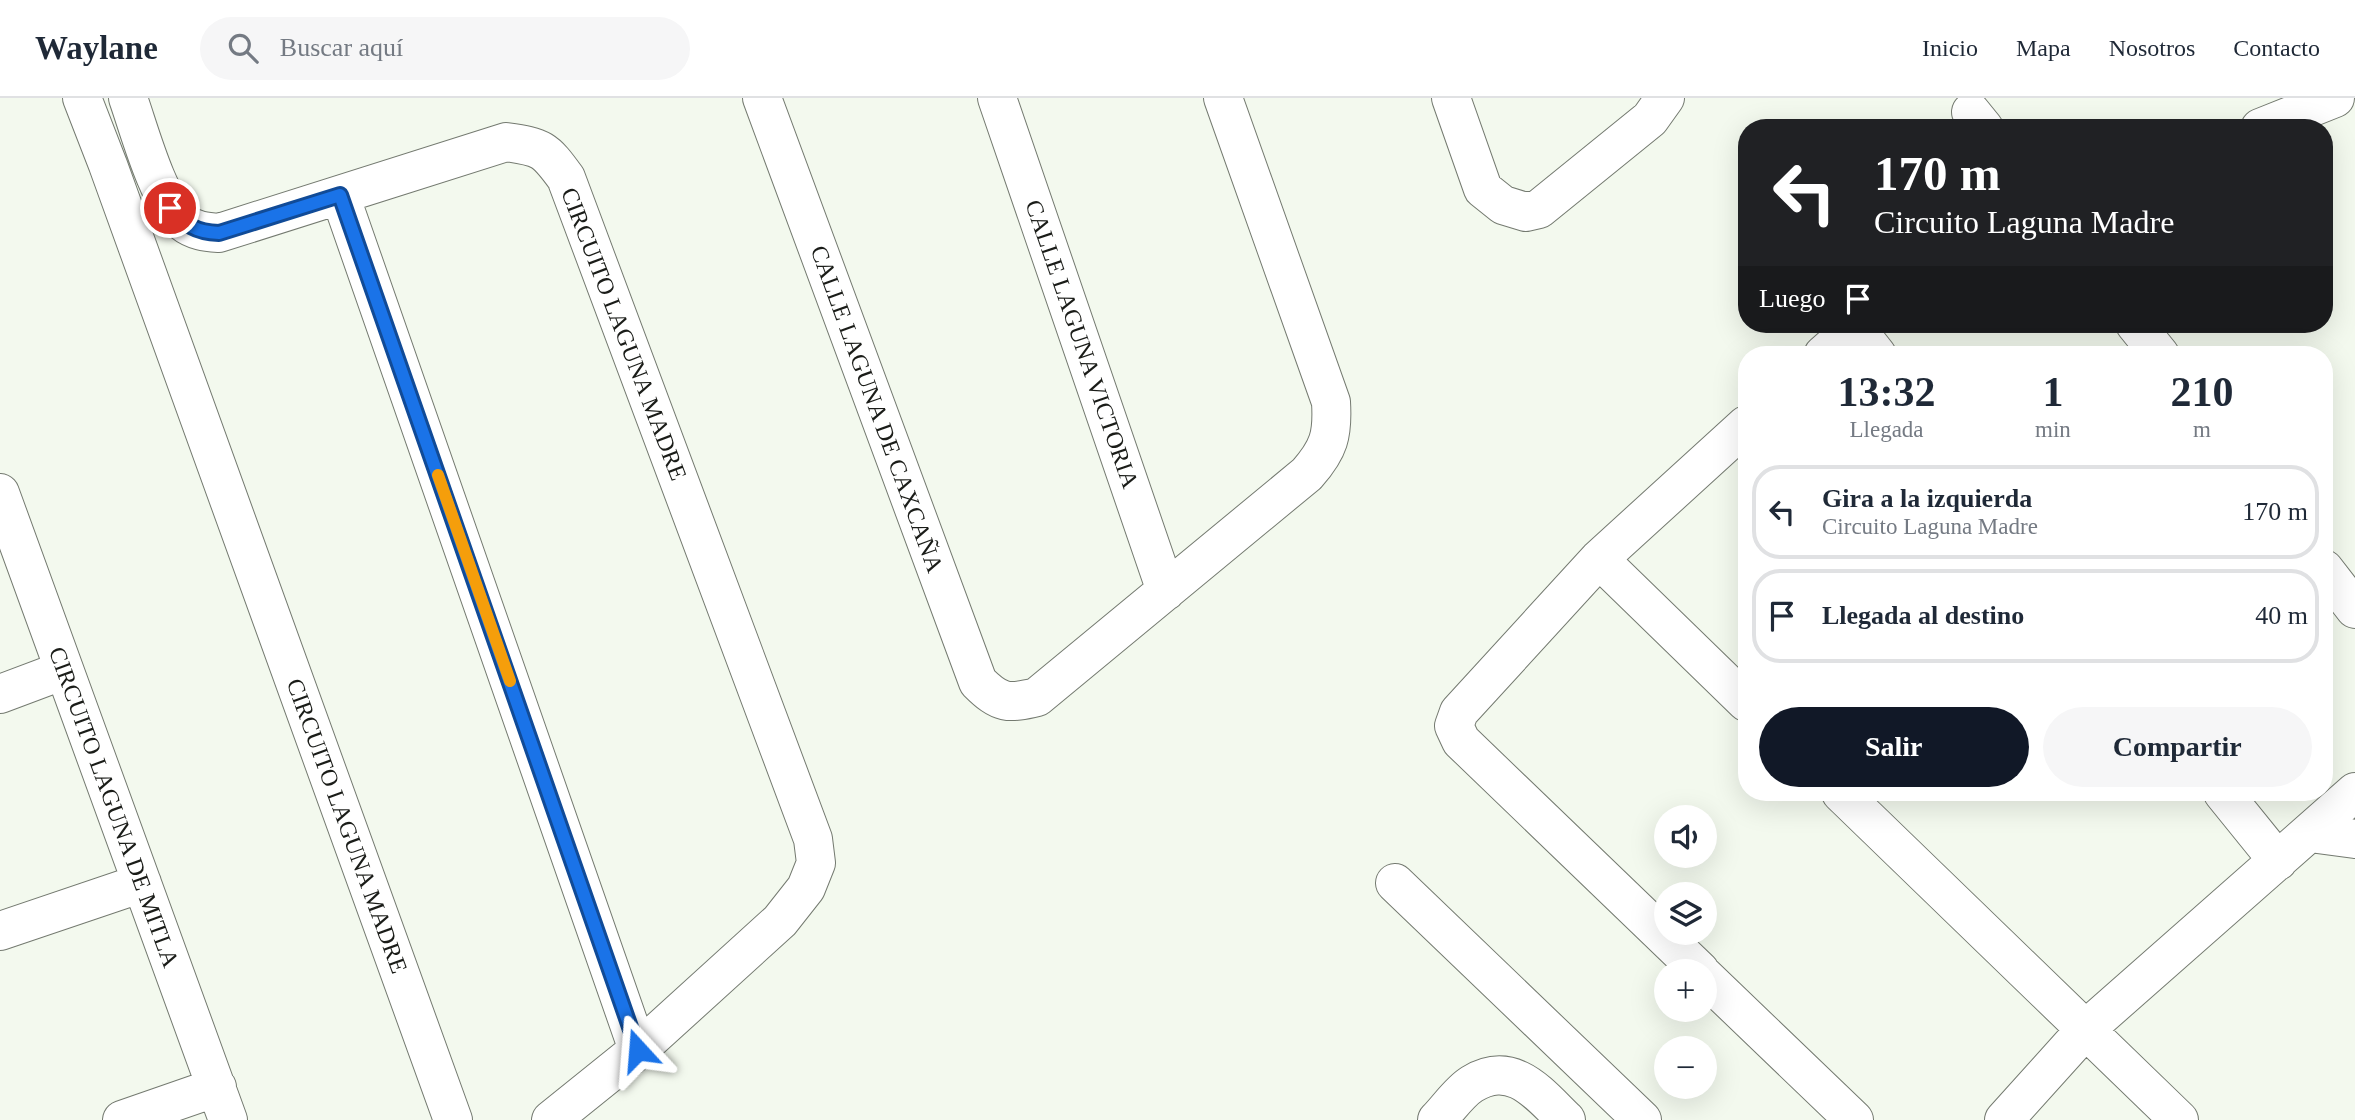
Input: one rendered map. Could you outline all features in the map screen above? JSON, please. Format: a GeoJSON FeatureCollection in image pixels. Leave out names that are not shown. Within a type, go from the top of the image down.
{"type":"FeatureCollection","features":[{"type":"Feature","properties":{"kind":"street","name":"CIRCUITO LAGUNA MADRE"},"geometry":{"type":"LineString","coordinates":[[82,98],[453,1120]]}},
{"type":"Feature","properties":{"kind":"street","name":"CIRCUITO LAGUNA MADRE"},"geometry":{"type":"LineString","coordinates":[[128,98],[147,154],[170,208],[185,223],[201,232],[219,233],[506,142],[527,145],[548,153],[566,178],[813,839],[816,863],[806,888],[780,921],[638,1050]]}},
{"type":"Feature","properties":{"kind":"street","name":"CALLE LAGUNA DE CAXCAÑA"},"geometry":{"type":"LineString","coordinates":[[762,98],[978,681],[990,694],[1012,703],[1037,697],[1166,591]]}},
{"type":"Feature","properties":{"kind":"street","name":"CALLE LAGUNA VICTORIA"},"geometry":{"type":"LineString","coordinates":[[997,98],[1166,591]]}},
{"type":"Feature","properties":{"kind":"street"},"geometry":{"type":"LineString","coordinates":[[1166,591],[1307,474],[1324,455],[1332,429],[1331,402],[1223,98]]}},
{"type":"Feature","properties":{"kind":"street"},"geometry":{"type":"LineString","coordinates":[[1451,98],[1483,189],[1503,205],[1526,212],[1539,209],[1650,120],[1665,98]]}},
{"type":"Feature","properties":{"kind":"street"},"geometry":{"type":"LineString","coordinates":[[2282,119],[2335,98]]}},
{"type":"Feature","properties":{"kind":"street"},"geometry":{"type":"LineString","coordinates":[[340,195],[638,1050],[551,1120]]}},
{"type":"Feature","properties":{"kind":"street"},"geometry":{"type":"LineString","coordinates":[[1842,346],[1863,335]]}},
{"type":"Feature","properties":{"kind":"street"},"geometry":{"type":"LineString","coordinates":[[1688,959],[1461,741],[1454,726],[1459,712],[1599,559],[1738,432]]}},
{"type":"Feature","properties":{"kind":"street","name":"CIRCUITO LAGUNA DE MITLA"},"geometry":{"type":"LineString","coordinates":[[0,493],[222,1104]]}},
{"type":"Feature","properties":{"kind":"street"},"geometry":{"type":"LineString","coordinates":[[1599,559],[1738,694]]}},
{"type":"Feature","properties":{"kind":"street"},"geometry":{"type":"LineString","coordinates":[[2333,581],[2355,609]]}},
{"type":"Feature","properties":{"kind":"street"},"geometry":{"type":"LineString","coordinates":[[0,694],[64,670]]}},
{"type":"Feature","properties":{"kind":"street"},"geometry":{"type":"LineString","coordinates":[[2004,1120],[2085,1030],[2355,792]]}},
{"type":"Feature","properties":{"kind":"street"},"geometry":{"type":"LineString","coordinates":[[1849,801],[2179,1120]]}},
{"type":"Feature","properties":{"kind":"street"},"geometry":{"type":"LineString","coordinates":[[2229,801],[2277,861]]}},
{"type":"Feature","properties":{"kind":"street"},"geometry":{"type":"LineString","coordinates":[[2310,833],[2355,839]]}},
{"type":"Feature","properties":{"kind":"street"},"geometry":{"type":"LineString","coordinates":[[0,931],[142,883]]}},
{"type":"Feature","properties":{"kind":"street"},"geometry":{"type":"LineString","coordinates":[[1395,883],[1642,1120]]}},
{"type":"Feature","properties":{"kind":"street"},"geometry":{"type":"LineString","coordinates":[[1717,988],[1854,1120]]}},
{"type":"Feature","properties":{"kind":"street"},"geometry":{"type":"LineString","coordinates":[[1437,1120],[1471,1085],[1492,1076],[1510,1076],[1528,1084],[1566,1120]]}},
{"type":"Feature","properties":{"kind":"street"},"geometry":{"type":"LineString","coordinates":[[122,1120],[222,1104]]}},
{"type":"Feature","properties":{"kind":"slow traffic"},"geometry":{"type":"LineString","coordinates":[[438,475],[510,681]]}},
{"type":"Feature","properties":{"kind":"route"},"geometry":{"type":"LineString","coordinates":[[170,208],[185,223],[201,232],[219,233],[340,195],[638,1050]]}}]}
